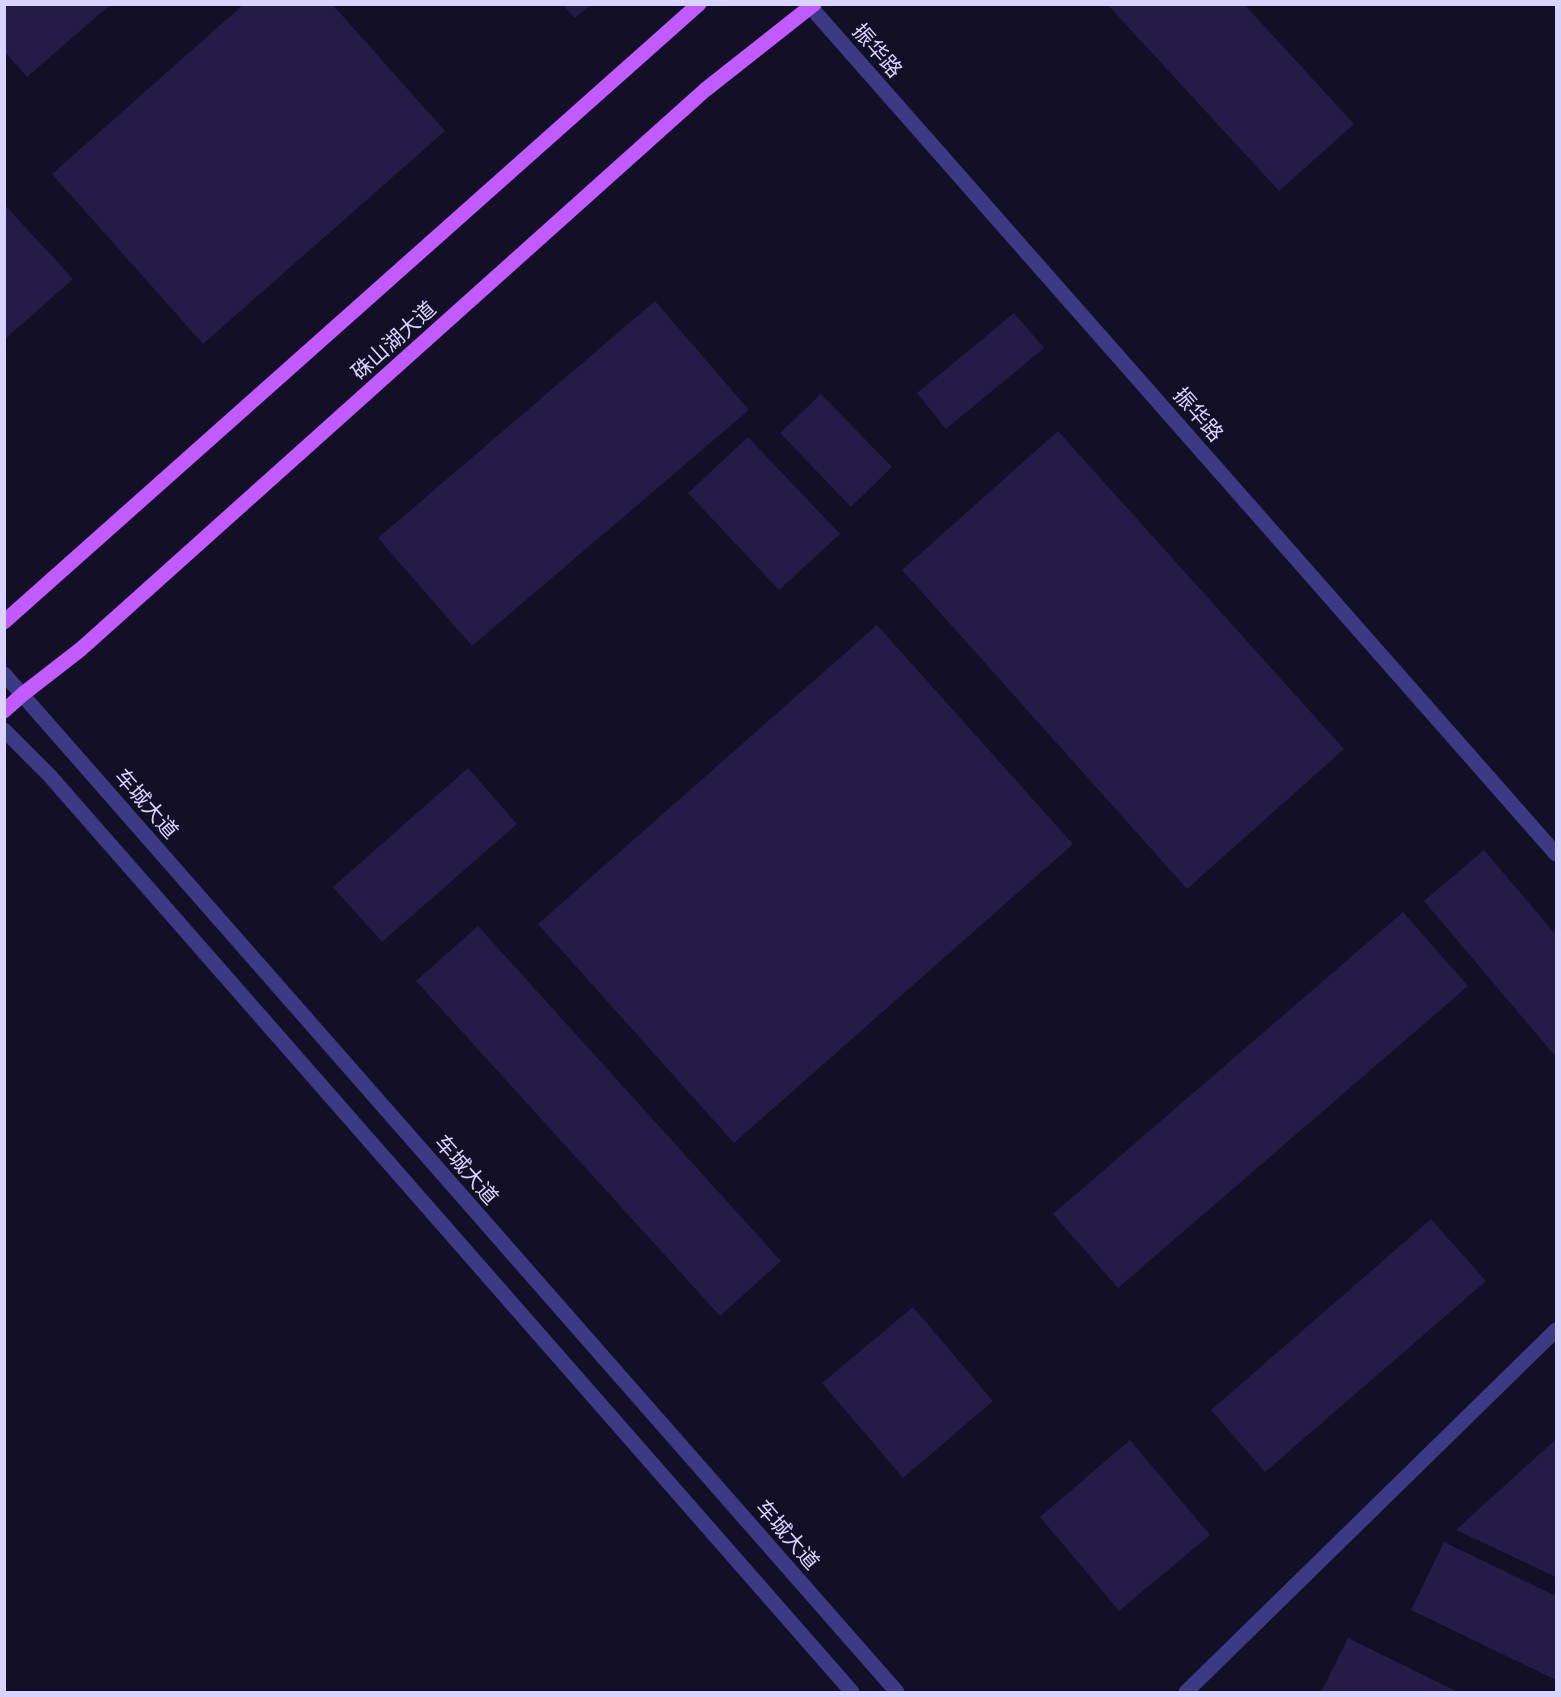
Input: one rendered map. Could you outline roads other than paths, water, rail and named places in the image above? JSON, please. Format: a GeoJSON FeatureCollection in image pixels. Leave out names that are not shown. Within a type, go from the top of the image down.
{"type":"FeatureCollection","features":[{"type":"Feature","properties":{"kind":"main road"},"geometry":{"type":"LineString","coordinates":[[4,622],[699,4]]}},
{"type":"Feature","properties":{"kind":"main road","name":"硃山湖大道"},"geometry":{"type":"LineString","coordinates":[[4,711],[81,649],[705,90],[811,6]]}},
{"type":"Feature","properties":{"kind":"street","name":"振华路"},"geometry":{"type":"LineString","coordinates":[[811,6],[1557,854]]}},
{"type":"Feature","properties":{"kind":"street","name":"车城大道"},"geometry":{"type":"LineString","coordinates":[[4,674],[897,1692]]}},
{"type":"Feature","properties":{"kind":"street"},"geometry":{"type":"LineString","coordinates":[[4,730],[58,785],[852,1692]]}},
{"type":"Feature","properties":{"kind":"street"},"geometry":{"type":"LineString","coordinates":[[1186,1692],[1557,1330]]}}]}
